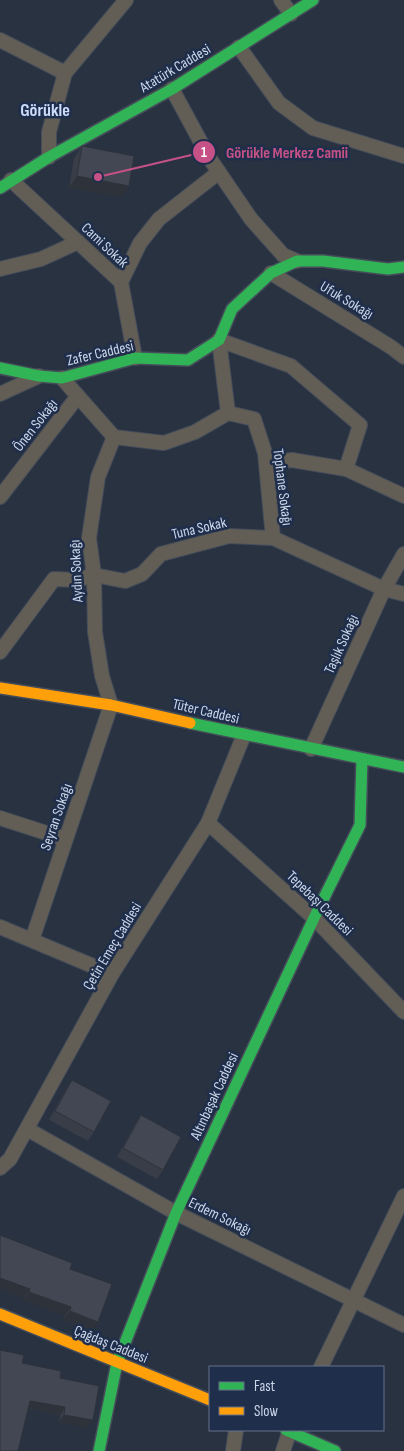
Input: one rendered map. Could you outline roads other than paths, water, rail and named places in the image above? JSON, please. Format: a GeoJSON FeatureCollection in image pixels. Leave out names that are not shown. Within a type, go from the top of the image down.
{"type":"FeatureCollection","features":[{"type":"Feature","properties":{"kind":"street"},"geometry":{"type":"LineString","coordinates":[[49,157],[49,132],[65,73],[126,0]]}},
{"type":"Feature","properties":{"kind":"street"},"geometry":{"type":"LineString","coordinates":[[281,0],[291,14]]}},
{"type":"Feature","properties":{"kind":"street","name":"Atatürk Caddesi"},"geometry":{"type":"LineString","coordinates":[[6,184],[49,157],[172,89],[313,0]]}},
{"type":"Feature","properties":{"kind":"street"},"geometry":{"type":"LineString","coordinates":[[0,40],[65,73]]}},
{"type":"Feature","properties":{"kind":"street"},"geometry":{"type":"LineString","coordinates":[[239,47],[279,103],[313,128],[404,156]]}},
{"type":"Feature","properties":{"kind":"street"},"geometry":{"type":"LineString","coordinates":[[172,89],[210,159],[251,219],[283,255],[297,261],[323,261],[388,268],[404,267]]}},
{"type":"Feature","properties":{"kind":"street"},"geometry":{"type":"LineString","coordinates":[[121,282],[140,243],[159,219],[219,172]]}},
{"type":"Feature","properties":{"kind":"street","name":"Cami Sokak"},"geometry":{"type":"LineString","coordinates":[[6,184],[78,242],[121,282],[135,358]]}},
{"type":"Feature","properties":{"kind":"street"},"geometry":{"type":"LineString","coordinates":[[0,269],[41,259],[78,242]]}},
{"type":"Feature","properties":{"kind":"street"},"geometry":{"type":"LineString","coordinates":[[62,378],[114,437],[164,443],[195,432],[228,413],[219,340],[232,309],[271,273],[297,261]]}},
{"type":"Feature","properties":{"kind":"street","name":"Ufuk Sokağı"},"geometry":{"type":"LineString","coordinates":[[271,273],[391,346],[404,357]]}},
{"type":"Feature","properties":{"kind":"street"},"geometry":{"type":"LineString","coordinates":[[219,340],[291,366],[360,425],[346,469]]}},
{"type":"Feature","properties":{"kind":"street","name":"Zafer Caddesi"},"geometry":{"type":"LineString","coordinates":[[0,368],[39,376],[62,378],[135,358],[188,360],[219,340]]}},
{"type":"Feature","properties":{"kind":"street"},"geometry":{"type":"LineString","coordinates":[[0,394],[39,376]]}},
{"type":"Feature","properties":{"kind":"street","name":"Önen Sokağı"},"geometry":{"type":"LineString","coordinates":[[0,497],[78,396]]}},
{"type":"Feature","properties":{"kind":"street","name":"Tophane Sokağı"},"geometry":{"type":"LineString","coordinates":[[228,413],[254,420],[265,453],[273,538],[384,589],[404,594]]}},
{"type":"Feature","properties":{"kind":"street","name":"Aydın Sokağı"},"geometry":{"type":"LineString","coordinates":[[111,705],[102,676],[95,632],[94,575],[89,538],[98,477],[114,437]]}},
{"type":"Feature","properties":{"kind":"street"},"geometry":{"type":"LineString","coordinates":[[266,462],[292,460],[346,469],[404,496]]}},
{"type":"Feature","properties":{"kind":"street","name":"Tuna Sokak"},"geometry":{"type":"LineString","coordinates":[[0,652],[54,579],[77,580],[94,575],[125,581],[142,574],[161,554],[229,536],[273,538]]}},
{"type":"Feature","properties":{"kind":"street","name":"Taşlık Sokağı"},"geometry":{"type":"LineString","coordinates":[[311,750],[384,589],[404,554]]}},
{"type":"Feature","properties":{"kind":"street","name":"Tüter Caddesi"},"geometry":{"type":"LineString","coordinates":[[0,688],[111,705],[311,750],[404,767]]}},
{"type":"Feature","properties":{"kind":"street","name":"Seyran Sokağı"},"geometry":{"type":"LineString","coordinates":[[32,940],[111,705]]}},
{"type":"Feature","properties":{"kind":"street","name":"Çetin Emeç Caddesi"},"geometry":{"type":"LineString","coordinates":[[3,1161],[27,1129],[112,974],[208,823],[244,735]]}},
{"type":"Feature","properties":{"kind":"street","name":"Altınbaşak Caddesi"},"geometry":{"type":"LineString","coordinates":[[99,1451],[117,1363],[176,1213],[314,918],[360,825],[362,759]]}},
{"type":"Feature","properties":{"kind":"street"},"geometry":{"type":"LineString","coordinates":[[0,818],[65,839]]}},
{"type":"Feature","properties":{"kind":"street","name":"Tepebaşı Caddesi"},"geometry":{"type":"LineString","coordinates":[[208,823],[314,918],[404,1012]]}},
{"type":"Feature","properties":{"kind":"street"},"geometry":{"type":"LineString","coordinates":[[0,927],[112,974]]}},
{"type":"Feature","properties":{"kind":"street","name":"Erdem Sokağı"},"geometry":{"type":"LineString","coordinates":[[27,1129],[176,1213],[404,1325]]}},
{"type":"Feature","properties":{"kind":"street"},"geometry":{"type":"LineString","coordinates":[[321,1366],[404,1196]]}},
{"type":"Feature","properties":{"kind":"street","name":"Çağdaş Caddesi"},"geometry":{"type":"LineString","coordinates":[[0,1314],[209,1400]]}},
{"type":"Feature","properties":{"kind":"street"},"geometry":{"type":"LineString","coordinates":[[233,1451],[236,1431]]}},
{"type":"Feature","properties":{"kind":"street"},"geometry":{"type":"LineString","coordinates":[[283,1451],[289,1431]]}},
{"type":"Feature","properties":{"kind":"street"},"geometry":{"type":"LineString","coordinates":[[291,1431],[335,1451]]}},
{"type":"Feature","properties":{"kind":"place","name":"Görükle Merkez Camii"},"geometry":{"type":"Point","coordinates":[98,177]}},
{"type":"Feature","properties":{"kind":"district","name":"Görükle"},"geometry":{"type":"Point","coordinates":[45,110]}}]}
